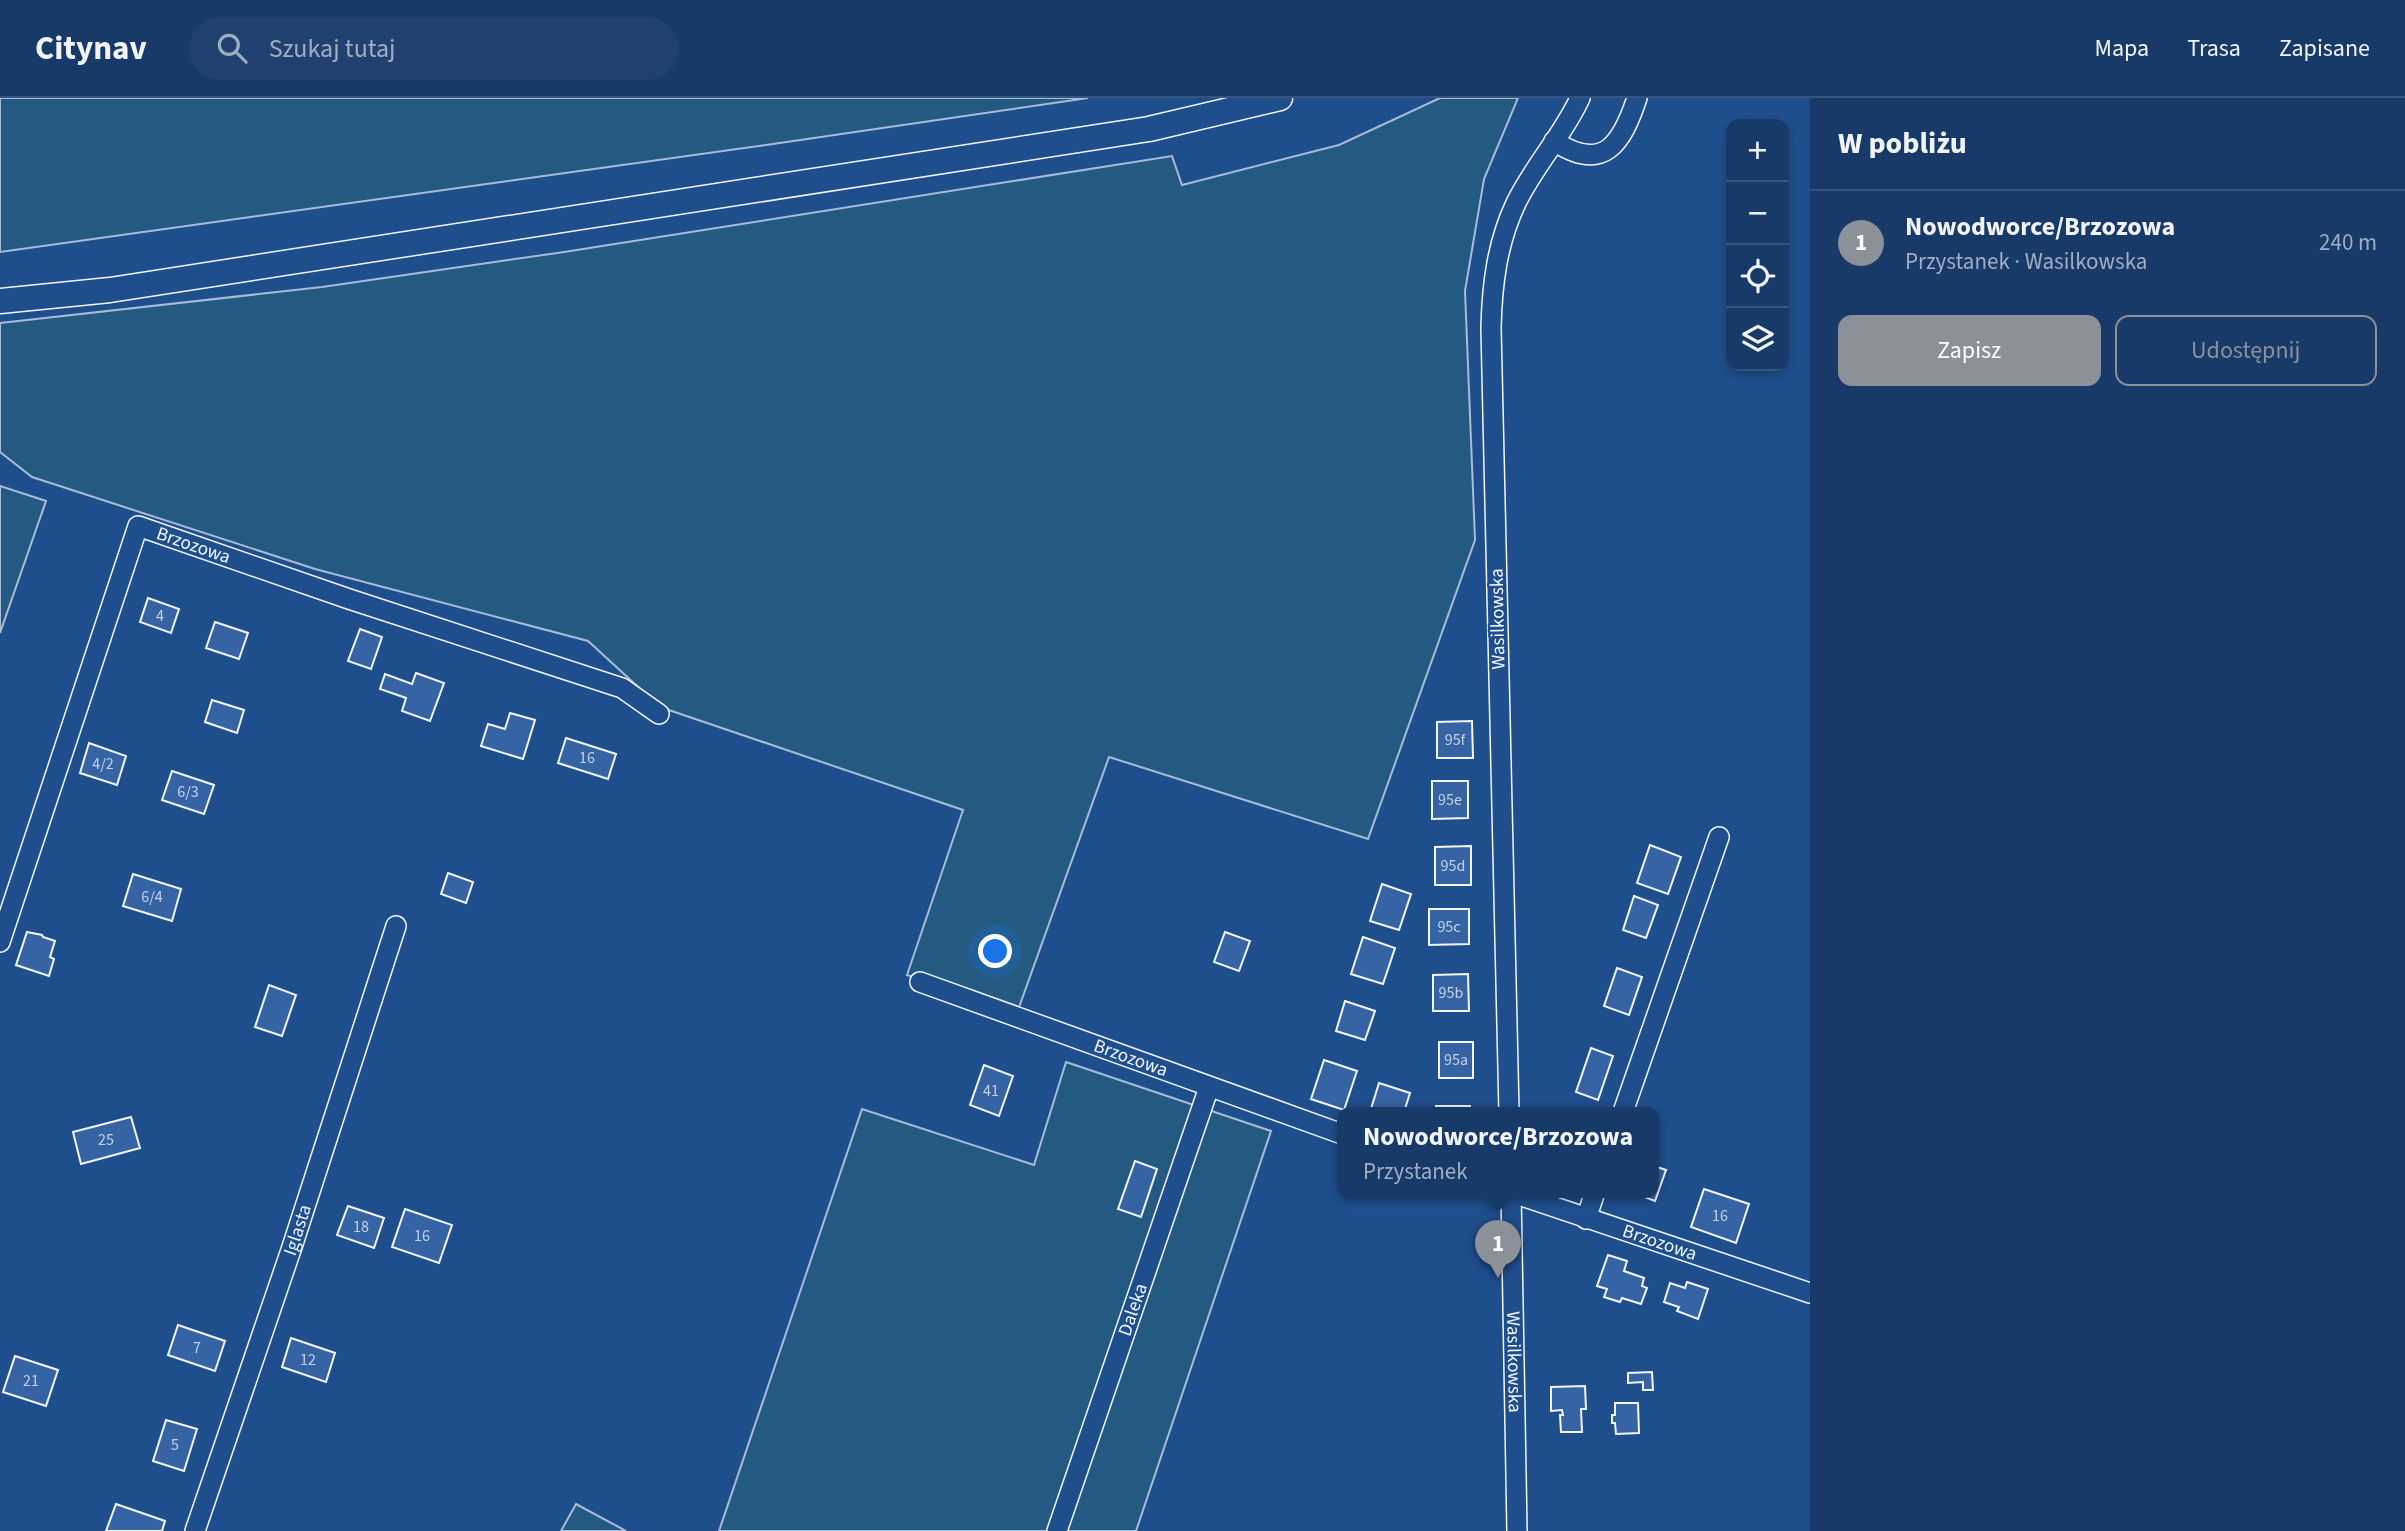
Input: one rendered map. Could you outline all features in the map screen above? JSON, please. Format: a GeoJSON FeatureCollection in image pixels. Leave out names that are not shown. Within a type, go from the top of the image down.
{"type":"FeatureCollection","features":[{"type":"Feature","properties":{"kind":"main road"},"geometry":{"type":"LineString","coordinates":[[0,302],[110,290],[1122,133],[1280,98]]}},
{"type":"Feature","properties":{"kind":"street","name":"Wasilkowska"},"geometry":{"type":"LineString","coordinates":[[1554,141],[1556,125],[1569,98]]}},
{"type":"Feature","properties":{"kind":"street","name":"Wasilkowska"},"geometry":{"type":"LineString","coordinates":[[1509,1107],[1492,287],[1498,256],[1517,202],[1554,141],[1565,129],[1580,98]]}},
{"type":"Feature","properties":{"kind":"street"},"geometry":{"type":"LineString","coordinates":[[1554,141],[1581,155],[1595,155],[1607,150],[1619,140],[1627,127],[1637,98]]}},
{"type":"Feature","properties":{"kind":"street","name":"Brzozowa"},"geometry":{"type":"LineString","coordinates":[[0,942],[138,526],[349,599],[622,688],[659,714]]}},
{"type":"Feature","properties":{"kind":"street"},"geometry":{"type":"LineString","coordinates":[[1625,1107],[1719,837]]}},
{"type":"Feature","properties":{"kind":"street","name":"Iglasta"},"geometry":{"type":"LineString","coordinates":[[195,1531],[292,1247],[396,926]]}},
{"type":"Feature","properties":{"kind":"street","name":"Brzozowa"},"geometry":{"type":"LineString","coordinates":[[919,982],[1337,1132]]}},
{"type":"Feature","properties":{"kind":"street","name":"Daleka"},"geometry":{"type":"LineString","coordinates":[[1057,1531],[1209,1087]]}},
{"type":"Feature","properties":{"kind":"street","name":"Wasilkowska"},"geometry":{"type":"LineString","coordinates":[[1510,1198],[1517,1531]]}},
{"type":"Feature","properties":{"kind":"street","name":"Brzozowa"},"geometry":{"type":"LineString","coordinates":[[1527,1198],[1810,1293]]}},
{"type":"Feature","properties":{"kind":"street"},"geometry":{"type":"LineString","coordinates":[[1586,1219],[1593,1198]]}},
{"type":"Feature","properties":{"kind":"shaded area"},"geometry":{"type":"Polygon","coordinates":[[[0,98],[1088,98],[0,252],[0,98]]]}},
{"type":"Feature","properties":{"kind":"shaded area"},"geometry":{"type":"Polygon","coordinates":[[[1440,98],[1518,98],[1484,179],[1465,291],[1475,540],[1368,839],[1109,757],[1018,1010],[907,975],[963,810],[660,707],[588,641],[315,569],[32,477],[0,452],[0,323],[322,287],[564,252],[1172,156],[1182,185],[1339,145],[1440,98]]]}},
{"type":"Feature","properties":{"kind":"shaded area"},"geometry":{"type":"Polygon","coordinates":[[[0,486],[46,501],[0,633],[0,486]]]}},
{"type":"Feature","properties":{"kind":"shaded area"},"geometry":{"type":"Polygon","coordinates":[[[1066,1062],[1271,1131],[1136,1531],[719,1531],[862,1109],[1034,1165],[1066,1062]]]}},
{"type":"Feature","properties":{"kind":"shaded area"},"geometry":{"type":"Polygon","coordinates":[[[576,1504],[626,1531],[561,1531],[576,1504]]]}},
{"type":"Feature","properties":{"kind":"building"},"geometry":{"type":"Polygon","coordinates":[[[148,598],[179,609],[171,633],[140,622],[148,598]]]}},
{"type":"Feature","properties":{"kind":"building"},"geometry":{"type":"Polygon","coordinates":[[[215,622],[248,633],[239,659],[206,648],[215,622]]]}},
{"type":"Feature","properties":{"kind":"building"},"geometry":{"type":"Polygon","coordinates":[[[360,629],[382,637],[371,669],[348,661],[360,629]]]}},
{"type":"Feature","properties":{"kind":"building"},"geometry":{"type":"Polygon","coordinates":[[[416,673],[444,683],[430,721],[402,711],[406,698],[380,689],[385,674],[412,684],[416,673]]]}},
{"type":"Feature","properties":{"kind":"building"},"geometry":{"type":"Polygon","coordinates":[[[212,700],[244,710],[237,733],[205,722],[212,700]]]}},
{"type":"Feature","properties":{"kind":"building"},"geometry":{"type":"Polygon","coordinates":[[[510,713],[535,720],[523,759],[481,746],[488,724],[505,729],[510,713]]]}},
{"type":"Feature","properties":{"kind":"building"},"geometry":{"type":"Polygon","coordinates":[[[1472,721],[1473,758],[1437,758],[1437,722],[1472,721]]]}},
{"type":"Feature","properties":{"kind":"building"},"geometry":{"type":"Polygon","coordinates":[[[566,738],[616,754],[608,779],[558,763],[566,738]]]}},
{"type":"Feature","properties":{"kind":"building"},"geometry":{"type":"Polygon","coordinates":[[[89,743],[126,756],[117,785],[80,773],[89,743]]]}},
{"type":"Feature","properties":{"kind":"building"},"geometry":{"type":"Polygon","coordinates":[[[172,771],[214,785],[204,814],[162,800],[172,771]]]}},
{"type":"Feature","properties":{"kind":"building"},"geometry":{"type":"Polygon","coordinates":[[[1432,781],[1468,781],[1468,818],[1432,819],[1432,781]]]}},
{"type":"Feature","properties":{"kind":"building"},"geometry":{"type":"Polygon","coordinates":[[[1650,845],[1681,857],[1668,894],[1637,883],[1650,845]]]}},
{"type":"Feature","properties":{"kind":"building"},"geometry":{"type":"Polygon","coordinates":[[[1471,846],[1471,885],[1435,885],[1435,847],[1471,846]]]}},
{"type":"Feature","properties":{"kind":"building"},"geometry":{"type":"Polygon","coordinates":[[[448,873],[473,882],[466,903],[441,894],[448,873]]]}},
{"type":"Feature","properties":{"kind":"building"},"geometry":{"type":"Polygon","coordinates":[[[133,874],[181,889],[172,921],[123,906],[133,874]]]}},
{"type":"Feature","properties":{"kind":"building"},"geometry":{"type":"Polygon","coordinates":[[[1382,884],[1411,894],[1399,930],[1370,921],[1382,884]]]}},
{"type":"Feature","properties":{"kind":"building"},"geometry":{"type":"Polygon","coordinates":[[[1634,896],[1658,905],[1646,938],[1623,930],[1634,896]]]}},
{"type":"Feature","properties":{"kind":"building"},"geometry":{"type":"Polygon","coordinates":[[[1429,909],[1469,909],[1469,944],[1429,945],[1429,909]]]}},
{"type":"Feature","properties":{"kind":"building"},"geometry":{"type":"Polygon","coordinates":[[[27,932],[55,941],[50,957],[54,959],[49,976],[16,965],[27,932]]]}},
{"type":"Feature","properties":{"kind":"building"},"geometry":{"type":"Polygon","coordinates":[[[1225,932],[1250,941],[1239,971],[1214,962],[1225,932]]]}},
{"type":"Feature","properties":{"kind":"building"},"geometry":{"type":"Polygon","coordinates":[[[1363,937],[1395,948],[1383,984],[1351,974],[1363,937]]]}},
{"type":"Feature","properties":{"kind":"building"},"geometry":{"type":"Polygon","coordinates":[[[1617,968],[1642,977],[1629,1015],[1604,1006],[1617,968]]]}},
{"type":"Feature","properties":{"kind":"building"},"geometry":{"type":"Polygon","coordinates":[[[1468,974],[1469,1011],[1433,1011],[1433,975],[1468,974]]]}},
{"type":"Feature","properties":{"kind":"building"},"geometry":{"type":"Polygon","coordinates":[[[269,985],[296,995],[282,1036],[255,1027],[269,985]]]}},
{"type":"Feature","properties":{"kind":"building"},"geometry":{"type":"Polygon","coordinates":[[[1345,1001],[1375,1011],[1365,1040],[1336,1031],[1345,1001]]]}},
{"type":"Feature","properties":{"kind":"building"},"geometry":{"type":"Polygon","coordinates":[[[1439,1042],[1473,1042],[1473,1078],[1439,1078],[1439,1042]]]}},
{"type":"Feature","properties":{"kind":"building"},"geometry":{"type":"Polygon","coordinates":[[[1591,1048],[1613,1056],[1598,1100],[1576,1092],[1591,1048]]]}},
{"type":"Feature","properties":{"kind":"building"},"geometry":{"type":"Polygon","coordinates":[[[1324,1060],[1357,1071],[1345,1107],[1337,1108],[1311,1099],[1324,1060]]]}},
{"type":"Feature","properties":{"kind":"building"},"geometry":{"type":"Polygon","coordinates":[[[984,1065],[1013,1076],[999,1116],[970,1105],[984,1065]]]}},
{"type":"Feature","properties":{"kind":"building"},"geometry":{"type":"Polygon","coordinates":[[[1379,1083],[1410,1093],[1406,1107],[1372,1107],[1379,1083]]]}},
{"type":"Feature","properties":{"kind":"building"},"geometry":{"type":"Polygon","coordinates":[[[1436,1106],[1470,1106],[1470,1107],[1436,1106]]]}},
{"type":"Feature","properties":{"kind":"building"},"geometry":{"type":"Polygon","coordinates":[[[131,1117],[140,1148],[81,1164],[73,1132],[131,1117]]]}},
{"type":"Feature","properties":{"kind":"building"},"geometry":{"type":"Polygon","coordinates":[[[1135,1161],[1157,1169],[1141,1217],[1118,1209],[1135,1161]]]}},
{"type":"Feature","properties":{"kind":"building"},"geometry":{"type":"Polygon","coordinates":[[[1659,1168],[1666,1170],[1659,1190],[1659,1168]]]}},
{"type":"Feature","properties":{"kind":"building"},"geometry":{"type":"Polygon","coordinates":[[[1704,1189],[1749,1204],[1736,1243],[1691,1227],[1704,1189]]]}},
{"type":"Feature","properties":{"kind":"building"},"geometry":{"type":"Polygon","coordinates":[[[348,1206],[384,1218],[374,1248],[337,1235],[348,1206]]]}},
{"type":"Feature","properties":{"kind":"building"},"geometry":{"type":"Polygon","coordinates":[[[405,1209],[452,1225],[439,1263],[392,1247],[405,1209]]]}},
{"type":"Feature","properties":{"kind":"building"},"geometry":{"type":"Polygon","coordinates":[[[1608,1255],[1627,1261],[1624,1271],[1644,1278],[1642,1286],[1647,1288],[1641,1304],[1622,1298],[1620,1302],[1604,1297],[1607,1289],[1597,1286],[1608,1255]]]}},
{"type":"Feature","properties":{"kind":"building"},"geometry":{"type":"Polygon","coordinates":[[[1687,1282],[1708,1289],[1698,1319],[1677,1311],[1679,1307],[1664,1302],[1670,1283],[1685,1288],[1687,1282]]]}},
{"type":"Feature","properties":{"kind":"building"},"geometry":{"type":"Polygon","coordinates":[[[178,1325],[225,1341],[215,1371],[168,1355],[178,1325]]]}},
{"type":"Feature","properties":{"kind":"building"},"geometry":{"type":"Polygon","coordinates":[[[291,1338],[335,1353],[326,1382],[282,1367],[291,1338]]]}},
{"type":"Feature","properties":{"kind":"building"},"geometry":{"type":"Polygon","coordinates":[[[15,1356],[58,1370],[46,1406],[3,1392],[15,1356]]]}},
{"type":"Feature","properties":{"kind":"building"},"geometry":{"type":"Polygon","coordinates":[[[1652,1372],[1653,1390],[1643,1390],[1643,1382],[1628,1383],[1628,1373],[1652,1372]]]}},
{"type":"Feature","properties":{"kind":"building"},"geometry":{"type":"Polygon","coordinates":[[[1585,1386],[1586,1409],[1581,1409],[1582,1432],[1561,1432],[1562,1410],[1551,1411],[1551,1387],[1585,1386]]]}},
{"type":"Feature","properties":{"kind":"building"},"geometry":{"type":"Polygon","coordinates":[[[1615,1403],[1638,1403],[1639,1433],[1616,1434],[1615,1423],[1612,1423],[1615,1403]]]}},
{"type":"Feature","properties":{"kind":"building"},"geometry":{"type":"Polygon","coordinates":[[[166,1420],[197,1429],[184,1471],[153,1461],[166,1420]]]}},
{"type":"Feature","properties":{"kind":"building"},"geometry":{"type":"Polygon","coordinates":[[[116,1504],[165,1521],[162,1531],[106,1531],[116,1504]]]}},
{"type":"Feature","properties":{"kind":"place","name":"Nowodworce/Brzozowa"},"geometry":{"type":"Point","coordinates":[1498,1278]}}]}
